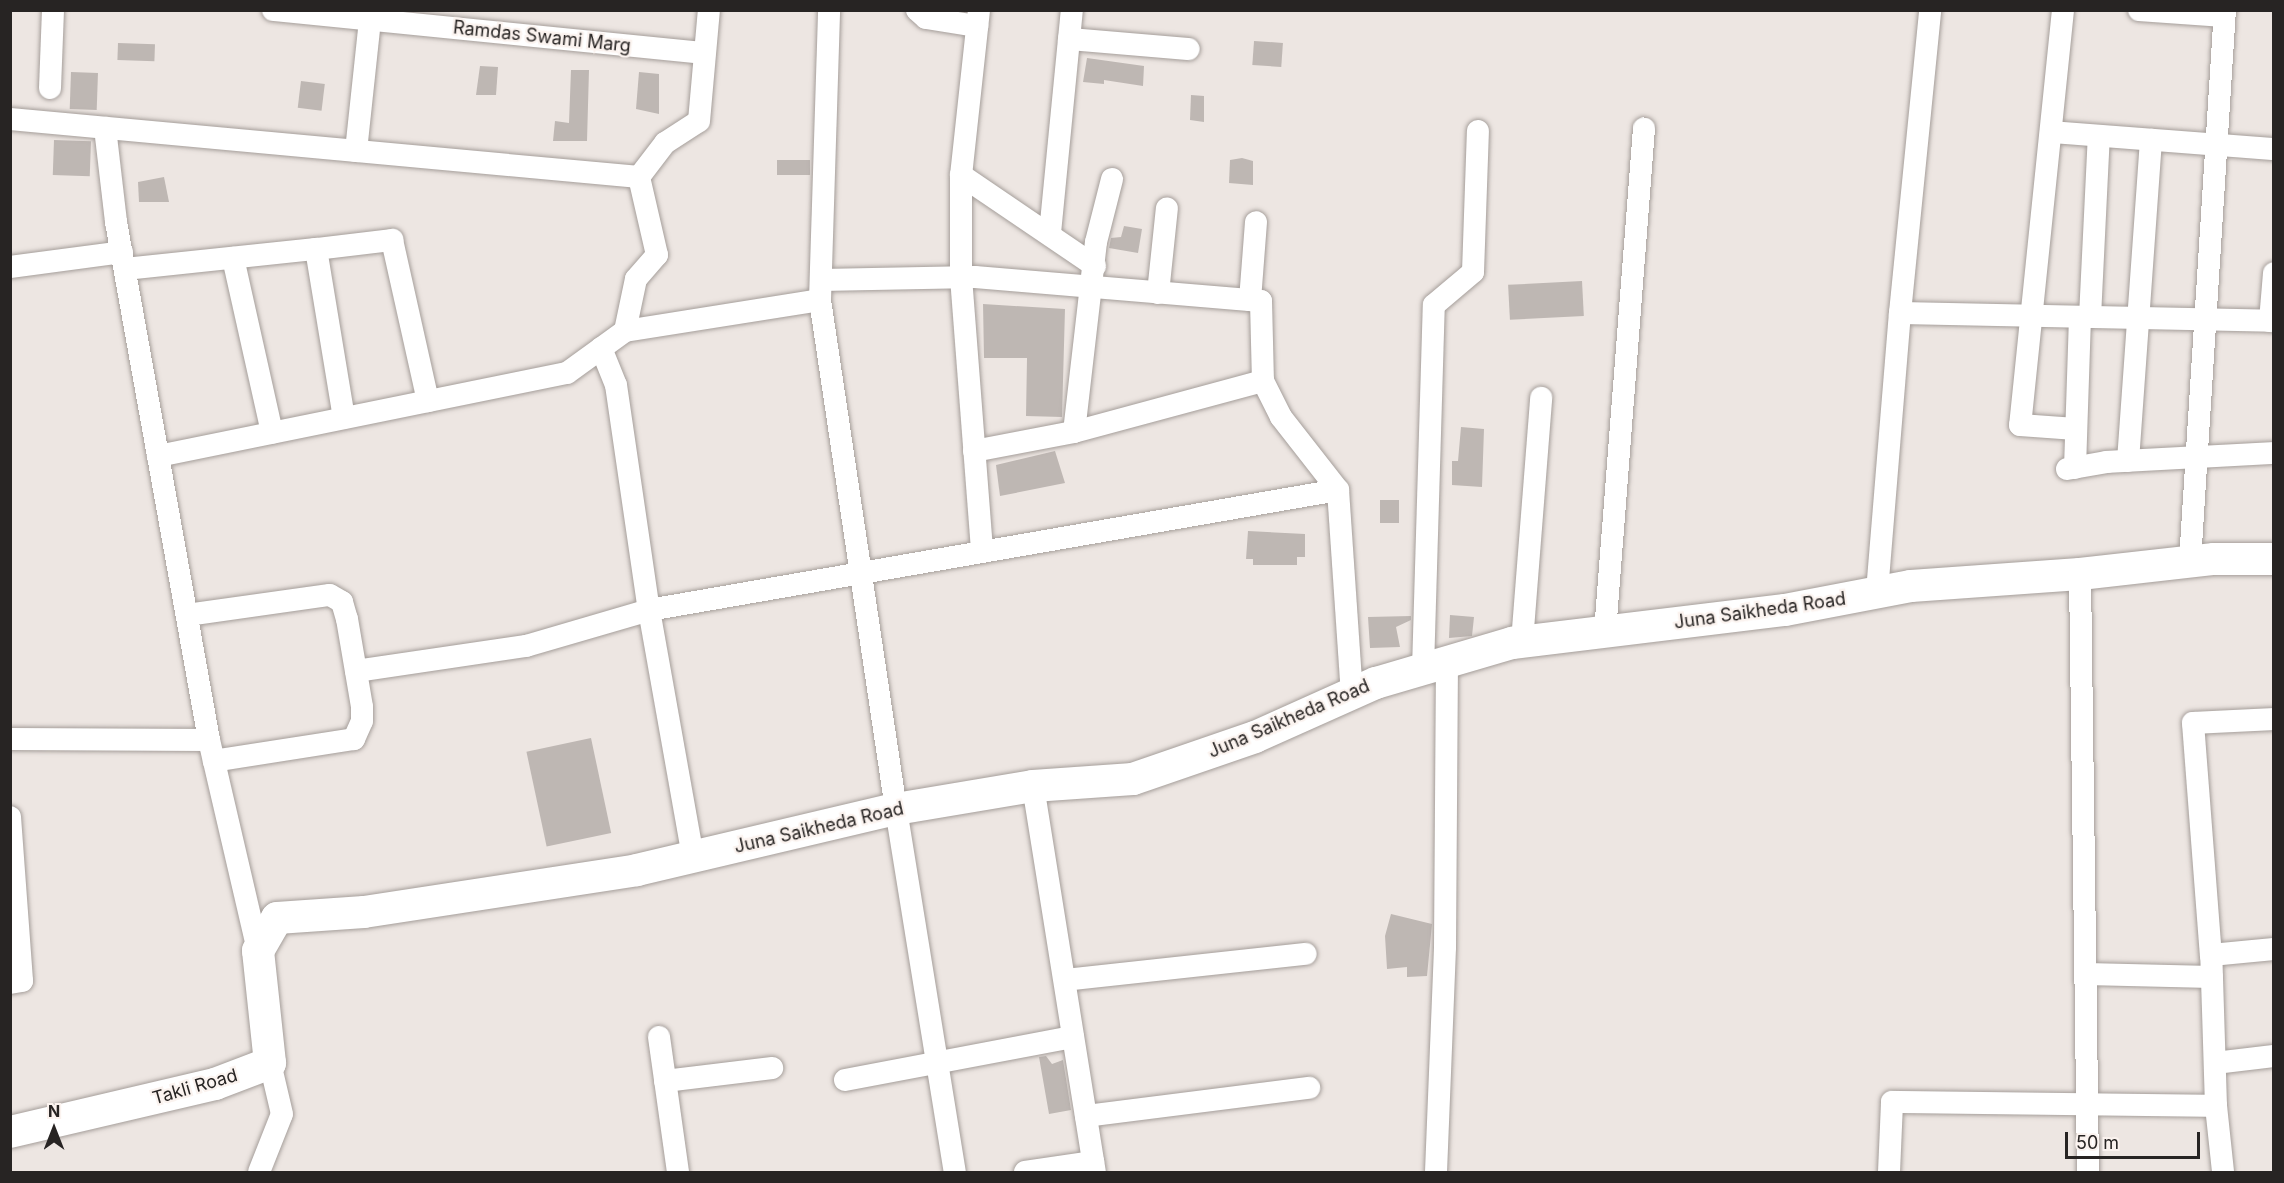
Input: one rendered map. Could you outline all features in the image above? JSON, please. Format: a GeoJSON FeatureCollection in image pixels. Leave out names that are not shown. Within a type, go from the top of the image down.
{"type":"FeatureCollection","features":[{"type":"Feature","properties":{"kind":"main road","name":"Juna Saikheda Road"},"geometry":{"type":"LineString","coordinates":[[258,951],[277,918],[364,912],[637,870],[896,809],[1033,786],[1133,779],[1255,737],[1352,693],[1435,666],[1522,642],[1785,610],[1911,586],[2080,574],[2190,561],[2274,559]]}},
{"type":"Feature","properties":{"kind":"main road"},"geometry":{"type":"LineString","coordinates":[[258,951],[270,1063]]}},
{"type":"Feature","properties":{"kind":"main road","name":"Takli Road"},"geometry":{"type":"LineString","coordinates":[[10,1132],[215,1084],[270,1063]]}},
{"type":"Feature","properties":{"kind":"street"},"geometry":{"type":"LineString","coordinates":[[50,88],[53,10]]}},
{"type":"Feature","properties":{"kind":"street","name":"Ramdas Swami Marg"},"geometry":{"type":"LineString","coordinates":[[273,10],[704,53]]}},
{"type":"Feature","properties":{"kind":"street"},"geometry":{"type":"LineString","coordinates":[[639,177],[665,144],[699,121],[710,10]]}},
{"type":"Feature","properties":{"kind":"street"},"geometry":{"type":"LineString","coordinates":[[829,10],[821,290],[896,809],[955,1173]]}},
{"type":"Feature","properties":{"kind":"street"},"geometry":{"type":"LineString","coordinates":[[918,10],[926,18],[978,18],[961,175],[961,277],[982,551]]}},
{"type":"Feature","properties":{"kind":"street"},"geometry":{"type":"LineString","coordinates":[[1050,233],[1072,10]]}},
{"type":"Feature","properties":{"kind":"street"},"geometry":{"type":"LineString","coordinates":[[1877,592],[1900,313],[1930,10]]}},
{"type":"Feature","properties":{"kind":"street"},"geometry":{"type":"LineString","coordinates":[[2063,10],[2020,425],[2076,429]]}},
{"type":"Feature","properties":{"kind":"street"},"geometry":{"type":"LineString","coordinates":[[2139,10],[2225,13],[2190,561]]}},
{"type":"Feature","properties":{"kind":"street"},"geometry":{"type":"LineString","coordinates":[[356,151],[370,20]]}},
{"type":"Feature","properties":{"kind":"street"},"geometry":{"type":"LineString","coordinates":[[1069,39],[1189,49]]}},
{"type":"Feature","properties":{"kind":"street"},"geometry":{"type":"LineString","coordinates":[[10,119],[639,177]]}},
{"type":"Feature","properties":{"kind":"street"},"geometry":{"type":"LineString","coordinates":[[105,128],[123,261],[211,751],[258,951]]}},
{"type":"Feature","properties":{"kind":"street"},"geometry":{"type":"LineString","coordinates":[[1605,632],[1644,129]]}},
{"type":"Feature","properties":{"kind":"street"},"geometry":{"type":"LineString","coordinates":[[1436,1173],[1445,947],[1435,666],[1434,305],[1473,272],[1478,131]]}},
{"type":"Feature","properties":{"kind":"street"},"geometry":{"type":"LineString","coordinates":[[2051,132],[2216,147],[2274,149]]}},
{"type":"Feature","properties":{"kind":"street"},"geometry":{"type":"LineString","coordinates":[[2099,136],[2071,468],[2127,461],[2274,453]]}},
{"type":"Feature","properties":{"kind":"street"},"geometry":{"type":"LineString","coordinates":[[2127,461],[2151,140]]}},
{"type":"Feature","properties":{"kind":"street"},"geometry":{"type":"LineString","coordinates":[[961,175],[1050,233],[1094,276]]}},
{"type":"Feature","properties":{"kind":"street"},"geometry":{"type":"LineString","coordinates":[[625,331],[636,279],[657,255],[639,177]]}},
{"type":"Feature","properties":{"kind":"street"},"geometry":{"type":"LineString","coordinates":[[1074,432],[1094,276],[1096,242],[1112,179]]}},
{"type":"Feature","properties":{"kind":"street"},"geometry":{"type":"LineString","coordinates":[[1158,293],[1167,208]]}},
{"type":"Feature","properties":{"kind":"street"},"geometry":{"type":"LineString","coordinates":[[1250,300],[1256,222]]}},
{"type":"Feature","properties":{"kind":"street"},"geometry":{"type":"LineString","coordinates":[[10,267],[233,258],[392,240],[428,401]]}},
{"type":"Feature","properties":{"kind":"street"},"geometry":{"type":"LineString","coordinates":[[316,249],[344,418]]}},
{"type":"Feature","properties":{"kind":"street"},"geometry":{"type":"LineString","coordinates":[[233,258],[272,433]]}},
{"type":"Feature","properties":{"kind":"street"},"geometry":{"type":"LineString","coordinates":[[1900,313],[2272,321],[2274,273]]}},
{"type":"Feature","properties":{"kind":"street"},"geometry":{"type":"LineString","coordinates":[[158,456],[567,373],[625,331],[821,290],[961,277],[1094,276],[1158,293],[1261,301],[1263,381],[1281,417],[1338,490],[1352,693]]}},
{"type":"Feature","properties":{"kind":"street"},"geometry":{"type":"LineString","coordinates":[[601,348],[616,385],[649,610],[693,857]]}},
{"type":"Feature","properties":{"kind":"street"},"geometry":{"type":"LineString","coordinates":[[974,451],[1074,432],[1263,381]]}},
{"type":"Feature","properties":{"kind":"street"},"geometry":{"type":"LineString","coordinates":[[1522,642],[1541,398]]}},
{"type":"Feature","properties":{"kind":"street"},"geometry":{"type":"LineString","coordinates":[[356,671],[526,646],[649,610],[1338,490]]}},
{"type":"Feature","properties":{"kind":"street"},"geometry":{"type":"LineString","coordinates":[[2080,574],[2088,1173]]}},
{"type":"Feature","properties":{"kind":"street"},"geometry":{"type":"LineString","coordinates":[[10,739],[211,751],[354,739],[362,722],[356,671],[342,602],[330,595],[187,615]]}},
{"type":"Feature","properties":{"kind":"street"},"geometry":{"type":"LineString","coordinates":[[2223,1173],[2216,1106],[2211,951],[2193,723],[2274,719]]}},
{"type":"Feature","properties":{"kind":"street"},"geometry":{"type":"LineString","coordinates":[[1025,1173],[1094,1167],[1033,786]]}},
{"type":"Feature","properties":{"kind":"street"},"geometry":{"type":"LineString","coordinates":[[10,817],[22,981],[10,983]]}},
{"type":"Feature","properties":{"kind":"street"},"geometry":{"type":"LineString","coordinates":[[2211,951],[2211,955],[2274,949]]}},
{"type":"Feature","properties":{"kind":"street"},"geometry":{"type":"LineString","coordinates":[[1065,980],[1306,954]]}},
{"type":"Feature","properties":{"kind":"street"},"geometry":{"type":"LineString","coordinates":[[2086,974],[2212,977]]}},
{"type":"Feature","properties":{"kind":"street"},"geometry":{"type":"LineString","coordinates":[[659,1037],[678,1173]]}},
{"type":"Feature","properties":{"kind":"street"},"geometry":{"type":"LineString","coordinates":[[845,1080],[1073,1037]]}},
{"type":"Feature","properties":{"kind":"street"},"geometry":{"type":"LineString","coordinates":[[2215,1063],[2274,1056]]}},
{"type":"Feature","properties":{"kind":"street"},"geometry":{"type":"LineString","coordinates":[[259,1173],[282,1114],[270,1063]]}},
{"type":"Feature","properties":{"kind":"street"},"geometry":{"type":"LineString","coordinates":[[665,1081],[772,1068]]}},
{"type":"Feature","properties":{"kind":"street"},"geometry":{"type":"LineString","coordinates":[[1086,1116],[1309,1088]]}},
{"type":"Feature","properties":{"kind":"street"},"geometry":{"type":"LineString","coordinates":[[1889,1173],[1892,1102],[2216,1106]]}},
{"type":"Feature","properties":{"kind":"building"},"geometry":{"type":"Polygon","coordinates":[[[1254,41],[1283,43],[1281,67],[1252,65],[1254,41]]]}},
{"type":"Feature","properties":{"kind":"building"},"geometry":{"type":"Polygon","coordinates":[[[118,43],[155,44],[154,61],[117,60],[118,43]]]}},
{"type":"Feature","properties":{"kind":"building"},"geometry":{"type":"Polygon","coordinates":[[[1087,58],[1144,66],[1143,86],[1104,80],[1104,84],[1083,82],[1087,58]]]}},
{"type":"Feature","properties":{"kind":"building"},"geometry":{"type":"Polygon","coordinates":[[[480,66],[498,67],[496,95],[476,95],[480,66]]]}},
{"type":"Feature","properties":{"kind":"building"},"geometry":{"type":"Polygon","coordinates":[[[571,70],[589,70],[587,141],[553,141],[555,121],[569,123],[571,70]]]}},
{"type":"Feature","properties":{"kind":"building"},"geometry":{"type":"Polygon","coordinates":[[[71,72],[98,73],[97,110],[70,109],[71,72]]]}},
{"type":"Feature","properties":{"kind":"building"},"geometry":{"type":"Polygon","coordinates":[[[639,72],[659,74],[659,114],[636,109],[639,72]]]}},
{"type":"Feature","properties":{"kind":"building"},"geometry":{"type":"Polygon","coordinates":[[[301,81],[325,84],[322,111],[298,108],[301,81]]]}},
{"type":"Feature","properties":{"kind":"building"},"geometry":{"type":"Polygon","coordinates":[[[1191,95],[1204,96],[1204,122],[1190,120],[1191,95]]]}},
{"type":"Feature","properties":{"kind":"building"},"geometry":{"type":"Polygon","coordinates":[[[54,140],[91,141],[90,176],[53,175],[54,140]]]}},
{"type":"Feature","properties":{"kind":"building"},"geometry":{"type":"Polygon","coordinates":[[[1242,158],[1253,161],[1253,185],[1229,183],[1230,160],[1242,158]]]}},
{"type":"Feature","properties":{"kind":"building"},"geometry":{"type":"Polygon","coordinates":[[[777,160],[810,160],[810,175],[777,175],[777,160]]]}},
{"type":"Feature","properties":{"kind":"building"},"geometry":{"type":"Polygon","coordinates":[[[164,177],[169,202],[139,202],[138,182],[164,177]]]}},
{"type":"Feature","properties":{"kind":"building"},"geometry":{"type":"Polygon","coordinates":[[[1124,226],[1142,229],[1138,253],[1109,248],[1111,238],[1121,237],[1124,226]]]}},
{"type":"Feature","properties":{"kind":"building"},"geometry":{"type":"Polygon","coordinates":[[[1582,281],[1584,316],[1510,320],[1508,285],[1582,281]]]}},
{"type":"Feature","properties":{"kind":"building"},"geometry":{"type":"Polygon","coordinates":[[[983,304],[1065,309],[1062,417],[1026,416],[1027,358],[984,358],[983,304]]]}},
{"type":"Feature","properties":{"kind":"building"},"geometry":{"type":"Polygon","coordinates":[[[1461,427],[1484,429],[1482,487],[1452,485],[1452,461],[1458,461],[1461,427]]]}},
{"type":"Feature","properties":{"kind":"building"},"geometry":{"type":"Polygon","coordinates":[[[1055,451],[1065,483],[1000,496],[996,465],[1055,451]]]}},
{"type":"Feature","properties":{"kind":"building"},"geometry":{"type":"Polygon","coordinates":[[[1380,500],[1399,500],[1399,523],[1380,523],[1380,500]]]}},
{"type":"Feature","properties":{"kind":"building"},"geometry":{"type":"Polygon","coordinates":[[[1248,531],[1305,534],[1305,557],[1297,557],[1297,565],[1253,565],[1253,559],[1246,559],[1248,531]]]}},
{"type":"Feature","properties":{"kind":"building"},"geometry":{"type":"Polygon","coordinates":[[[1450,615],[1474,617],[1472,636],[1449,638],[1450,615]]]}},
{"type":"Feature","properties":{"kind":"building"},"geometry":{"type":"Polygon","coordinates":[[[1411,616],[1411,620],[1396,627],[1400,647],[1370,648],[1368,617],[1411,616]]]}},
{"type":"Feature","properties":{"kind":"building"},"geometry":{"type":"Polygon","coordinates":[[[591,738],[611,833],[547,847],[526,752],[591,738]]]}},
{"type":"Feature","properties":{"kind":"building"},"geometry":{"type":"Polygon","coordinates":[[[1391,914],[1432,924],[1427,976],[1407,977],[1407,967],[1387,969],[1385,936],[1391,914]]]}},
{"type":"Feature","properties":{"kind":"building"},"geometry":{"type":"Polygon","coordinates":[[[1046,1056],[1052,1064],[1063,1060],[1071,1110],[1049,1114],[1039,1057],[1046,1056]]]}}]}
